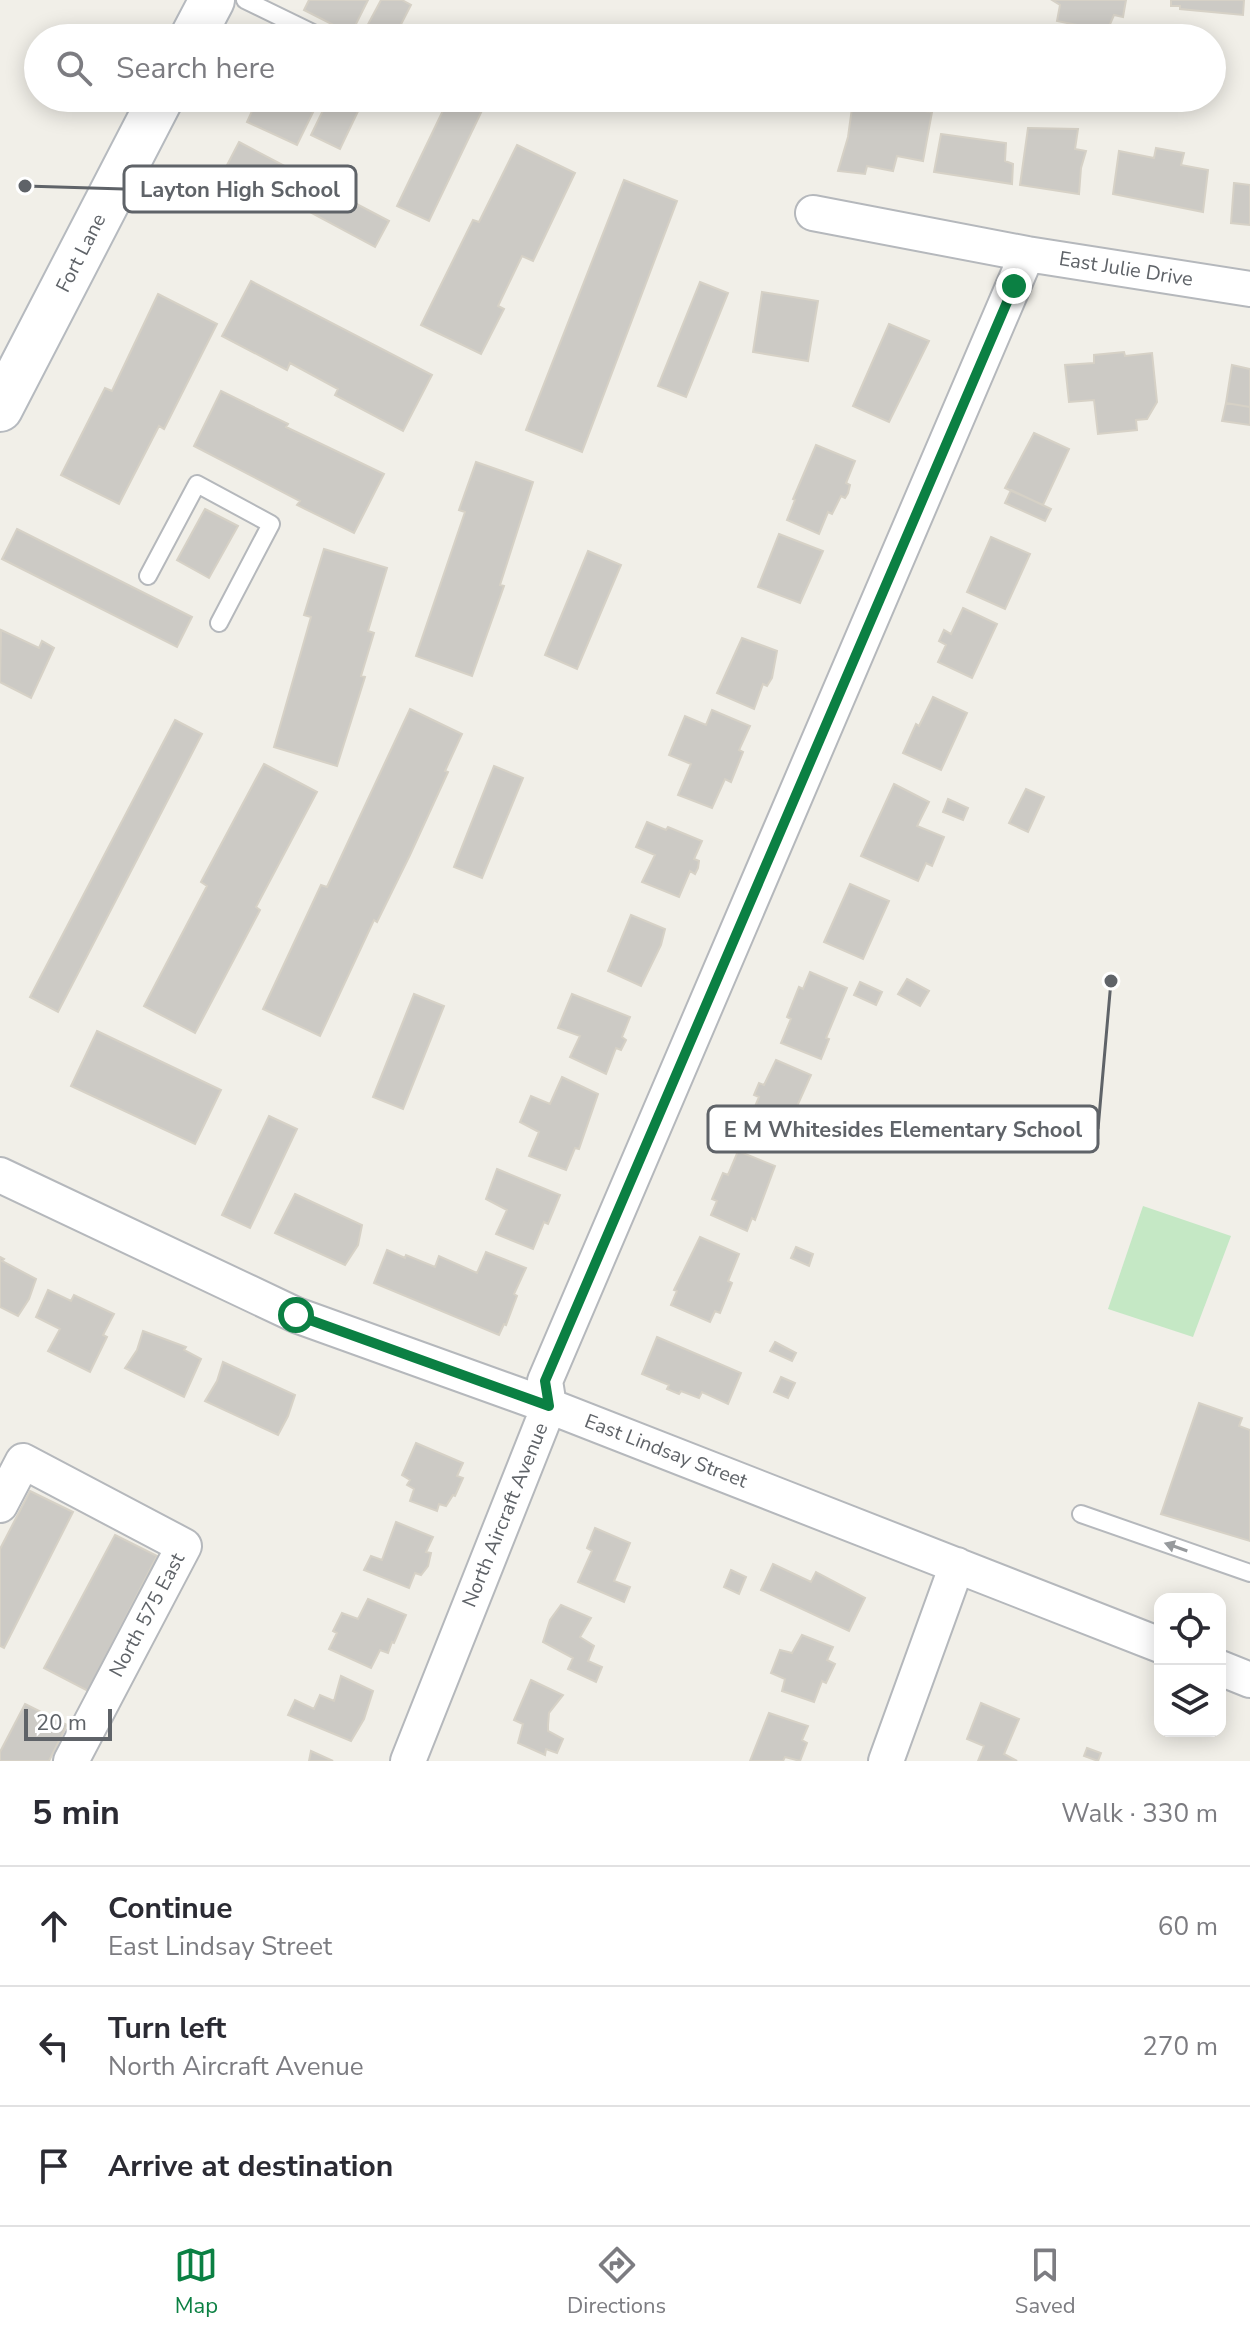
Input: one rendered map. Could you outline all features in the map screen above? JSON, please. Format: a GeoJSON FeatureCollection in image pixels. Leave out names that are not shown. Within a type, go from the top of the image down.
{"type":"FeatureCollection","features":[{"type":"Feature","properties":{"kind":"main road"},"geometry":{"type":"LineString","coordinates":[[199,24],[212,0]]}},
{"type":"Feature","properties":{"kind":"main road","name":"Fort Lane"},"geometry":{"type":"LineString","coordinates":[[0,409],[154,112]]}},
{"type":"Feature","properties":{"kind":"street","name":"East Julie Drive"},"geometry":{"type":"LineString","coordinates":[[813,213],[1027,254],[1250,289]]}},
{"type":"Feature","properties":{"kind":"street","name":"North Aircraft Avenue"},"geometry":{"type":"LineString","coordinates":[[408,1761],[549,1406],[545,1381],[1027,254]]}},
{"type":"Feature","properties":{"kind":"street","name":"East Lindsay Street"},"geometry":{"type":"LineString","coordinates":[[0,1175],[296,1315],[549,1406],[1154,1643]]}},
{"type":"Feature","properties":{"kind":"street","name":"North 575 East"},"geometry":{"type":"LineString","coordinates":[[0,1505],[23,1461],[184,1546],[71,1761]]}},
{"type":"Feature","properties":{"kind":"street"},"geometry":{"type":"LineString","coordinates":[[886,1761],[957,1565]]}},
{"type":"Feature","properties":{"kind":"street"},"geometry":{"type":"LineString","coordinates":[[1226,1670],[1250,1680]]}},
{"type":"Feature","properties":{"kind":"lane"},"geometry":{"type":"LineString","coordinates":[[245,0],[294,24]]}},
{"type":"Feature","properties":{"kind":"lane"},"geometry":{"type":"LineString","coordinates":[[148,576],[197,484],[271,524],[219,623]]}},
{"type":"Feature","properties":{"kind":"lane"},"geometry":{"type":"LineString","coordinates":[[1081,1514],[1250,1573]]}},
{"type":"Feature","properties":{"kind":"green space"},"geometry":{"type":"Polygon","coordinates":[[[1143,1206],[1231,1236],[1193,1337],[1108,1309],[1143,1206]]]}},
{"type":"Feature","properties":{"kind":"building"},"geometry":{"type":"Polygon","coordinates":[[[309,0],[368,0],[356,24],[331,24],[304,10],[309,0]]]}},
{"type":"Feature","properties":{"kind":"building"},"geometry":{"type":"Polygon","coordinates":[[[381,0],[402,0],[411,5],[401,24],[368,24],[381,0]]]}},
{"type":"Feature","properties":{"kind":"building"},"geometry":{"type":"Polygon","coordinates":[[[1052,0],[1126,0],[1123,17],[1114,15],[1110,24],[1057,21],[1060,5],[1052,0]]]}},
{"type":"Feature","properties":{"kind":"building"},"geometry":{"type":"Polygon","coordinates":[[[1171,0],[1244,0],[1243,15],[1180,9],[1180,6],[1171,6],[1171,0]]]}},
{"type":"Feature","properties":{"kind":"building"},"geometry":{"type":"Polygon","coordinates":[[[252,112],[313,112],[297,145],[247,122],[252,112]]]}},
{"type":"Feature","properties":{"kind":"building"},"geometry":{"type":"Polygon","coordinates":[[[322,112],[358,112],[340,149],[311,135],[322,112]]]}},
{"type":"Feature","properties":{"kind":"building"},"geometry":{"type":"Polygon","coordinates":[[[442,112],[481,112],[429,221],[397,206],[442,112]]]}},
{"type":"Feature","properties":{"kind":"building"},"geometry":{"type":"Polygon","coordinates":[[[851,112],[932,112],[923,161],[897,156],[893,171],[867,166],[865,174],[838,171],[851,112]]]}},
{"type":"Feature","properties":{"kind":"building"},"geometry":{"type":"Polygon","coordinates":[[[1028,128],[1078,129],[1075,149],[1086,151],[1079,194],[1020,185],[1028,128]]]}},
{"type":"Feature","properties":{"kind":"building"},"geometry":{"type":"Polygon","coordinates":[[[941,134],[1006,143],[1005,161],[1013,164],[1012,184],[934,172],[941,134]]]}},
{"type":"Feature","properties":{"kind":"building"},"geometry":{"type":"Polygon","coordinates":[[[239,142],[389,221],[375,247],[226,167],[239,142]]]}},
{"type":"Feature","properties":{"kind":"building"},"geometry":{"type":"Polygon","coordinates":[[[517,145],[575,173],[533,261],[522,256],[498,306],[504,309],[481,354],[421,325],[473,220],[479,222],[517,145]]]}},
{"type":"Feature","properties":{"kind":"building"},"geometry":{"type":"Polygon","coordinates":[[[1156,148],[1184,153],[1181,165],[1208,170],[1203,212],[1113,194],[1119,151],[1154,158],[1156,148]]]}},
{"type":"Feature","properties":{"kind":"building"},"geometry":{"type":"Polygon","coordinates":[[[624,180],[677,201],[582,452],[526,430],[624,180]]]}},
{"type":"Feature","properties":{"kind":"building"},"geometry":{"type":"Polygon","coordinates":[[[1234,183],[1250,185],[1250,225],[1231,223],[1234,183]]]}},
{"type":"Feature","properties":{"kind":"building"},"geometry":{"type":"Polygon","coordinates":[[[251,281],[432,375],[403,431],[335,395],[338,389],[290,363],[287,370],[222,336],[251,281]]]}},
{"type":"Feature","properties":{"kind":"building"},"geometry":{"type":"Polygon","coordinates":[[[700,282],[728,293],[686,397],[658,386],[700,282]]]}},
{"type":"Feature","properties":{"kind":"building"},"geometry":{"type":"Polygon","coordinates":[[[762,292],[818,301],[808,361],[753,352],[762,292]]]}},
{"type":"Feature","properties":{"kind":"building"},"geometry":{"type":"Polygon","coordinates":[[[158,294],[217,324],[164,429],[159,426],[119,504],[61,475],[105,388],[112,391],[158,294]]]}},
{"type":"Feature","properties":{"kind":"building"},"geometry":{"type":"Polygon","coordinates":[[[889,324],[929,341],[889,422],[853,406],[889,324]]]}},
{"type":"Feature","properties":{"kind":"building"},"geometry":{"type":"Polygon","coordinates":[[[1124,352],[1125,356],[1152,353],[1157,402],[1147,419],[1136,420],[1137,430],[1098,434],[1094,400],[1069,402],[1065,365],[1094,363],[1094,355],[1124,352]]]}},
{"type":"Feature","properties":{"kind":"building"},"geometry":{"type":"Polygon","coordinates":[[[1232,365],[1250,369],[1250,407],[1226,403],[1232,365]]]}},
{"type":"Feature","properties":{"kind":"building"},"geometry":{"type":"Polygon","coordinates":[[[221,391],[288,424],[286,427],[384,474],[354,533],[297,505],[300,501],[194,446],[221,391]]]}},
{"type":"Feature","properties":{"kind":"building"},"geometry":{"type":"Polygon","coordinates":[[[1226,403],[1250,407],[1250,425],[1222,421],[1226,403]]]}},
{"type":"Feature","properties":{"kind":"building"},"geometry":{"type":"Polygon","coordinates":[[[1034,433],[1069,449],[1043,505],[1005,488],[1034,433]]]}},
{"type":"Feature","properties":{"kind":"building"},"geometry":{"type":"Polygon","coordinates":[[[816,445],[855,461],[846,483],[850,485],[848,493],[845,498],[841,496],[832,514],[828,512],[819,534],[787,520],[816,445]]]}},
{"type":"Feature","properties":{"kind":"building"},"geometry":{"type":"Polygon","coordinates":[[[476,462],[533,482],[500,585],[504,586],[472,676],[416,656],[465,512],[459,510],[476,462]]]}},
{"type":"Feature","properties":{"kind":"building"},"geometry":{"type":"Polygon","coordinates":[[[1011,490],[1051,509],[1045,521],[1005,503],[1011,490]]]}},
{"type":"Feature","properties":{"kind":"building"},"geometry":{"type":"Polygon","coordinates":[[[205,509],[238,526],[209,578],[177,560],[205,509]]]}},
{"type":"Feature","properties":{"kind":"building"},"geometry":{"type":"Polygon","coordinates":[[[17,529],[192,617],[177,647],[2,559],[17,529]]]}},
{"type":"Feature","properties":{"kind":"building"},"geometry":{"type":"Polygon","coordinates":[[[779,534],[823,551],[800,603],[758,587],[779,534]]]}},
{"type":"Feature","properties":{"kind":"building"},"geometry":{"type":"Polygon","coordinates":[[[991,537],[1030,554],[1005,609],[967,592],[991,537]]]}},
{"type":"Feature","properties":{"kind":"building"},"geometry":{"type":"Polygon","coordinates":[[[324,549],[387,568],[368,631],[374,633],[361,676],[365,677],[337,766],[274,747],[311,617],[304,615],[324,549]]]}},
{"type":"Feature","properties":{"kind":"building"},"geometry":{"type":"Polygon","coordinates":[[[588,551],[621,565],[577,669],[545,655],[588,551]]]}},
{"type":"Feature","properties":{"kind":"building"},"geometry":{"type":"Polygon","coordinates":[[[963,608],[997,624],[972,678],[938,662],[946,645],[939,641],[944,630],[951,634],[963,608]]]}},
{"type":"Feature","properties":{"kind":"building"},"geometry":{"type":"Polygon","coordinates":[[[1,630],[39,648],[42,641],[54,648],[31,698],[0,682],[1,630]]]}},
{"type":"Feature","properties":{"kind":"building"},"geometry":{"type":"Polygon","coordinates":[[[742,638],[777,651],[772,678],[767,686],[763,684],[754,709],[717,693],[742,638]]]}},
{"type":"Feature","properties":{"kind":"building"},"geometry":{"type":"Polygon","coordinates":[[[933,697],[967,713],[941,770],[903,753],[933,697]]]}},
{"type":"Feature","properties":{"kind":"building"},"geometry":{"type":"Polygon","coordinates":[[[410,709],[462,734],[410,855],[377,922],[374,920],[320,1036],[263,1009],[321,885],[327,887],[410,709]]]}},
{"type":"Feature","properties":{"kind":"building"},"geometry":{"type":"Polygon","coordinates":[[[712,710],[750,726],[739,750],[743,752],[731,782],[725,779],[712,808],[678,795],[691,764],[669,755],[685,716],[706,725],[712,710]]]}},
{"type":"Feature","properties":{"kind":"building"},"geometry":{"type":"Polygon","coordinates":[[[175,720],[202,734],[58,1012],[30,997],[175,720]]]}},
{"type":"Feature","properties":{"kind":"building"},"geometry":{"type":"Polygon","coordinates":[[[264,764],[317,792],[256,907],[260,910],[195,1033],[144,1006],[207,886],[201,882],[264,764]]]}},
{"type":"Feature","properties":{"kind":"building"},"geometry":{"type":"Polygon","coordinates":[[[494,766],[523,778],[482,878],[454,867],[494,766]]]}},
{"type":"Feature","properties":{"kind":"building"},"geometry":{"type":"Polygon","coordinates":[[[894,784],[929,802],[917,826],[944,837],[932,866],[926,863],[918,881],[861,856],[894,784]]]}},
{"type":"Feature","properties":{"kind":"building"},"geometry":{"type":"Polygon","coordinates":[[[1026,789],[1044,797],[1028,832],[1009,823],[1026,789]]]}},
{"type":"Feature","properties":{"kind":"building"},"geometry":{"type":"Polygon","coordinates":[[[948,799],[968,808],[963,820],[943,812],[948,799]]]}},
{"type":"Feature","properties":{"kind":"building"},"geometry":{"type":"Polygon","coordinates":[[[647,822],[702,841],[694,859],[699,861],[698,868],[695,874],[690,871],[679,897],[642,882],[655,855],[636,847],[647,822]]]}},
{"type":"Feature","properties":{"kind":"building"},"geometry":{"type":"Polygon","coordinates":[[[850,884],[889,901],[863,959],[824,942],[850,884]]]}},
{"type":"Feature","properties":{"kind":"building"},"geometry":{"type":"Polygon","coordinates":[[[631,915],[665,929],[661,945],[641,986],[608,971],[631,915]]]}},
{"type":"Feature","properties":{"kind":"building"},"geometry":{"type":"Polygon","coordinates":[[[810,972],[847,988],[826,1038],[829,1039],[821,1059],[781,1043],[799,987],[803,989],[810,972]]]}},
{"type":"Feature","properties":{"kind":"building"},"geometry":{"type":"Polygon","coordinates":[[[907,979],[929,991],[920,1006],[898,994],[907,979]]]}},
{"type":"Feature","properties":{"kind":"building"},"geometry":{"type":"Polygon","coordinates":[[[860,982],[882,992],[876,1005],[854,995],[860,982]]]}},
{"type":"Feature","properties":{"kind":"building"},"geometry":{"type":"Polygon","coordinates":[[[414,994],[444,1006],[403,1109],[373,1097],[414,994]]]}},
{"type":"Feature","properties":{"kind":"building"},"geometry":{"type":"Polygon","coordinates":[[[572,994],[630,1017],[622,1037],[626,1040],[621,1050],[616,1048],[606,1074],[570,1057],[580,1036],[558,1028],[572,994]]]}},
{"type":"Feature","properties":{"kind":"building"},"geometry":{"type":"Polygon","coordinates":[[[97,1031],[221,1090],[195,1144],[71,1086],[97,1031]]]}},
{"type":"Feature","properties":{"kind":"building"},"geometry":{"type":"Polygon","coordinates":[[[776,1060],[811,1075],[786,1131],[751,1116],[759,1097],[754,1095],[759,1083],[764,1085],[776,1060]]]}},
{"type":"Feature","properties":{"kind":"building"},"geometry":{"type":"Polygon","coordinates":[[[562,1077],[598,1094],[579,1149],[575,1148],[566,1170],[529,1156],[539,1132],[520,1122],[531,1096],[550,1104],[562,1077]]]}},
{"type":"Feature","properties":{"kind":"building"},"geometry":{"type":"Polygon","coordinates":[[[269,1116],[297,1129],[250,1228],[222,1215],[269,1116]]]}},
{"type":"Feature","properties":{"kind":"building"},"geometry":{"type":"Polygon","coordinates":[[[738,1151],[775,1166],[755,1220],[752,1218],[747,1231],[711,1215],[717,1201],[712,1199],[723,1173],[728,1175],[738,1151]]]}},
{"type":"Feature","properties":{"kind":"building"},"geometry":{"type":"Polygon","coordinates":[[[497,1169],[560,1195],[533,1249],[496,1234],[507,1210],[486,1199],[497,1169]]]}},
{"type":"Feature","properties":{"kind":"building"},"geometry":{"type":"Polygon","coordinates":[[[295,1194],[362,1225],[358,1245],[345,1265],[275,1233],[295,1194]]]}},
{"type":"Feature","properties":{"kind":"building"},"geometry":{"type":"Polygon","coordinates":[[[700,1237],[739,1254],[720,1313],[715,1311],[710,1322],[671,1305],[677,1291],[674,1290],[700,1237]]]}},
{"type":"Feature","properties":{"kind":"building"},"geometry":{"type":"Polygon","coordinates":[[[796,1247],[813,1254],[809,1266],[791,1258],[796,1247]]]}},
{"type":"Feature","properties":{"kind":"building"},"geometry":{"type":"Polygon","coordinates":[[[387,1250],[435,1267],[439,1256],[477,1273],[486,1252],[526,1268],[514,1294],[517,1296],[506,1325],[499,1335],[374,1283],[387,1250]]]}},
{"type":"Feature","properties":{"kind":"building"},"geometry":{"type":"Polygon","coordinates":[[[0,1257],[36,1279],[29,1299],[18,1316],[0,1307],[0,1257]]]}},
{"type":"Feature","properties":{"kind":"building"},"geometry":{"type":"Polygon","coordinates":[[[48,1290],[71,1301],[74,1295],[114,1314],[90,1372],[48,1351],[60,1329],[36,1317],[48,1290]]]}},
{"type":"Feature","properties":{"kind":"building"},"geometry":{"type":"Polygon","coordinates":[[[143,1331],[186,1347],[184,1350],[201,1359],[184,1397],[125,1368],[137,1350],[143,1331]]]}},
{"type":"Feature","properties":{"kind":"building"},"geometry":{"type":"Polygon","coordinates":[[[657,1337],[741,1373],[728,1404],[702,1392],[699,1398],[681,1391],[679,1394],[667,1389],[669,1385],[642,1374],[657,1337]]]}},
{"type":"Feature","properties":{"kind":"building"},"geometry":{"type":"Polygon","coordinates":[[[775,1342],[796,1353],[792,1361],[770,1351],[775,1342]]]}},
{"type":"Feature","properties":{"kind":"building"},"geometry":{"type":"Polygon","coordinates":[[[223,1362],[295,1395],[278,1435],[205,1401],[217,1381],[223,1362]]]}},
{"type":"Feature","properties":{"kind":"building"},"geometry":{"type":"Polygon","coordinates":[[[781,1377],[795,1383],[788,1398],[774,1392],[781,1377]]]}},
{"type":"Feature","properties":{"kind":"building"},"geometry":{"type":"Polygon","coordinates":[[[1199,1403],[1242,1418],[1239,1426],[1250,1430],[1250,1541],[1161,1514],[1199,1403]]]}},
{"type":"Feature","properties":{"kind":"building"},"geometry":{"type":"Polygon","coordinates":[[[416,1443],[463,1463],[457,1476],[463,1478],[455,1496],[446,1506],[439,1504],[437,1511],[410,1501],[414,1489],[407,1485],[410,1480],[402,1475],[416,1443]]]}},
{"type":"Feature","properties":{"kind":"building"},"geometry":{"type":"Polygon","coordinates":[[[30,1491],[73,1512],[4,1648],[0,1646],[0,1549],[30,1491]]]}},
{"type":"Feature","properties":{"kind":"building"},"geometry":{"type":"Polygon","coordinates":[[[396,1522],[433,1537],[426,1552],[431,1553],[428,1566],[421,1575],[415,1573],[409,1588],[364,1570],[371,1556],[382,1560],[396,1522]]]}},
{"type":"Feature","properties":{"kind":"building"},"geometry":{"type":"Polygon","coordinates":[[[595,1528],[630,1543],[614,1581],[630,1587],[624,1602],[578,1582],[592,1551],[587,1548],[595,1528]]]}},
{"type":"Feature","properties":{"kind":"building"},"geometry":{"type":"Polygon","coordinates":[[[115,1535],[157,1556],[88,1691],[44,1668],[115,1535]]]}},
{"type":"Feature","properties":{"kind":"building"},"geometry":{"type":"Polygon","coordinates":[[[773,1564],[811,1582],[816,1572],[865,1598],[849,1631],[761,1590],[773,1564]]]}},
{"type":"Feature","properties":{"kind":"building"},"geometry":{"type":"Polygon","coordinates":[[[731,1570],[746,1577],[739,1594],[724,1587],[731,1570]]]}},
{"type":"Feature","properties":{"kind":"building"},"geometry":{"type":"Polygon","coordinates":[[[368,1599],[406,1615],[388,1653],[380,1650],[371,1668],[329,1649],[342,1613],[358,1619],[368,1599]]]}},
{"type":"Feature","properties":{"kind":"building"},"geometry":{"type":"Polygon","coordinates":[[[561,1605],[591,1618],[580,1637],[594,1646],[588,1661],[602,1667],[596,1682],[568,1669],[573,1658],[543,1642],[550,1620],[561,1605]]]}},
{"type":"Feature","properties":{"kind":"building"},"geometry":{"type":"Polygon","coordinates":[[[802,1635],[833,1647],[827,1660],[835,1664],[826,1683],[822,1681],[814,1702],[782,1691],[785,1679],[771,1673],[780,1650],[792,1653],[802,1635]]]}},
{"type":"Feature","properties":{"kind":"building"},"geometry":{"type":"Polygon","coordinates":[[[341,1676],[373,1691],[364,1719],[351,1741],[288,1715],[295,1700],[314,1709],[320,1695],[334,1701],[341,1676]]]}},
{"type":"Feature","properties":{"kind":"building"},"geometry":{"type":"Polygon","coordinates":[[[531,1680],[563,1695],[549,1713],[548,1731],[563,1739],[557,1753],[546,1749],[545,1755],[518,1743],[523,1724],[514,1720],[531,1680]]]}},
{"type":"Feature","properties":{"kind":"building"},"geometry":{"type":"Polygon","coordinates":[[[981,1703],[1019,1719],[1004,1754],[1017,1761],[978,1761],[984,1746],[967,1739],[981,1703]]]}},
{"type":"Feature","properties":{"kind":"building"},"geometry":{"type":"Polygon","coordinates":[[[25,1704],[67,1725],[49,1761],[0,1761],[0,1752],[25,1704]]]}},
{"type":"Feature","properties":{"kind":"building"},"geometry":{"type":"Polygon","coordinates":[[[769,1713],[808,1726],[802,1740],[807,1743],[800,1761],[785,1757],[783,1761],[750,1761],[769,1713]]]}},
{"type":"Feature","properties":{"kind":"building"},"geometry":{"type":"Polygon","coordinates":[[[1087,1748],[1101,1753],[1098,1761],[1084,1756],[1087,1748]]]}},
{"type":"Feature","properties":{"kind":"building"},"geometry":{"type":"Polygon","coordinates":[[[311,1751],[333,1761],[309,1761],[311,1751]]]}},
{"type":"Feature","properties":{"kind":"place","name":"Layton High School"},"geometry":{"type":"Point","coordinates":[25,186]}},
{"type":"Feature","properties":{"kind":"place","name":"E M Whitesides Elementary School"},"geometry":{"type":"Point","coordinates":[1111,981]}},
{"type":"Feature","properties":{"kind":"route"},"geometry":{"type":"LineString","coordinates":[[296,1315],[549,1406],[545,1381],[1014,286]]}}]}
